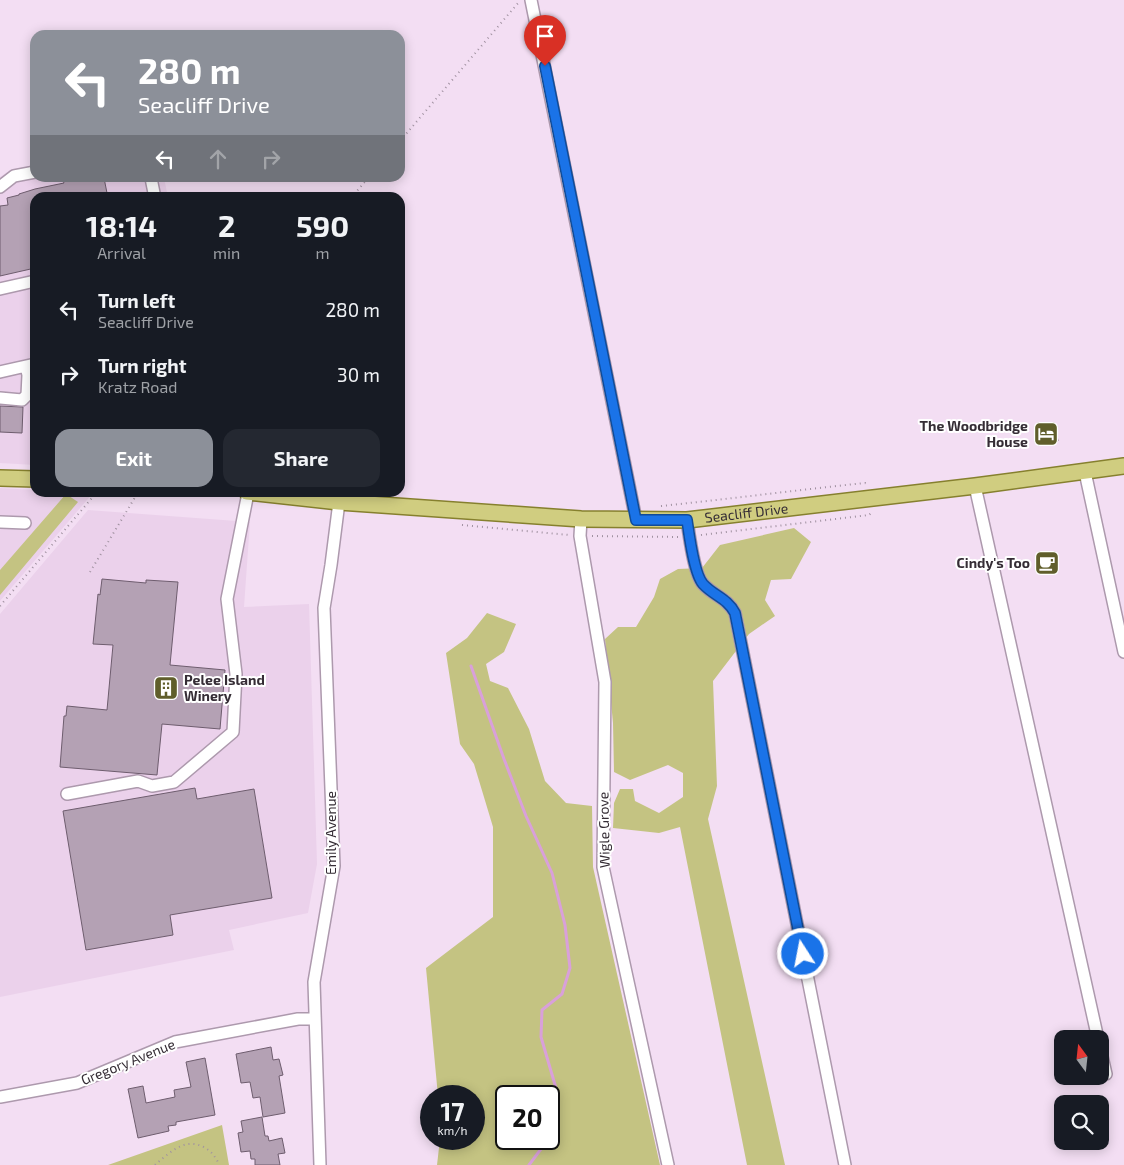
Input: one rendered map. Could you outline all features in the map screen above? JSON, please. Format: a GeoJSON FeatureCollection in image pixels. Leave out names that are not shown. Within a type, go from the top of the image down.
{"type":"FeatureCollection","features":[{"type":"Feature","properties":{"kind":"main road","name":"Seacliff Drive"},"geometry":{"type":"LineString","coordinates":[[288,497],[581,519],[687,520],[975,486],[1124,466]]}},
{"type":"Feature","properties":{"kind":"main road"},"geometry":{"type":"LineString","coordinates":[[0,478],[30,479]]}},
{"type":"Feature","properties":{"kind":"street"},"geometry":{"type":"LineString","coordinates":[[531,0],[636,520]]}},
{"type":"Feature","properties":{"kind":"street"},"geometry":{"type":"LineString","coordinates":[[0,188],[14,176],[30,173]]}},
{"type":"Feature","properties":{"kind":"street"},"geometry":{"type":"LineString","coordinates":[[0,289],[30,282]]}},
{"type":"Feature","properties":{"kind":"street"},"geometry":{"type":"LineString","coordinates":[[0,372],[30,365]]}},
{"type":"Feature","properties":{"kind":"street"},"geometry":{"type":"LineString","coordinates":[[0,398],[22,400],[27,395],[30,368]]}},
{"type":"Feature","properties":{"kind":"street"},"geometry":{"type":"LineString","coordinates":[[1085,472],[1124,652]]}},
{"type":"Feature","properties":{"kind":"street"},"geometry":{"type":"LineString","coordinates":[[975,486],[1096,1030]]}},
{"type":"Feature","properties":{"kind":"street"},"geometry":{"type":"LineString","coordinates":[[67,794],[138,781],[152,786],[174,782],[233,732],[236,674],[227,599],[246,497]]}},
{"type":"Feature","properties":{"kind":"street","name":"Emily Avenue"},"geometry":{"type":"LineString","coordinates":[[320,1165],[314,982],[334,866],[324,608],[339,502]]}},
{"type":"Feature","properties":{"kind":"street","name":"Wigle Grove"},"geometry":{"type":"LineString","coordinates":[[581,519],[580,536],[604,682],[603,867],[668,1165]]}},
{"type":"Feature","properties":{"kind":"street"},"geometry":{"type":"LineString","coordinates":[[687,520],[689,537],[700,579],[704,585],[730,604],[735,613],[845,1165]]}},
{"type":"Feature","properties":{"kind":"street"},"geometry":{"type":"LineString","coordinates":[[0,522],[25,523]]}},
{"type":"Feature","properties":{"kind":"street","name":"Gregory Avenue"},"geometry":{"type":"LineString","coordinates":[[0,1097],[77,1083],[175,1042],[298,1020],[316,1019]]}},
{"type":"Feature","properties":{"kind":"path"},"geometry":{"type":"LineString","coordinates":[[405,135],[521,0]]}},
{"type":"Feature","properties":{"kind":"path"},"geometry":{"type":"LineString","coordinates":[[356,192],[365,182]]}},
{"type":"Feature","properties":{"kind":"path"},"geometry":{"type":"LineString","coordinates":[[661,506],[865,483],[886,496]]}},
{"type":"Feature","properties":{"kind":"path"},"geometry":{"type":"LineString","coordinates":[[0,606],[93,497]]}},
{"type":"Feature","properties":{"kind":"path"},"geometry":{"type":"LineString","coordinates":[[90,572],[135,497]]}},
{"type":"Feature","properties":{"kind":"path"},"geometry":{"type":"LineString","coordinates":[[155,1165],[182,1146],[194,1144],[205,1147],[217,1158],[219,1165]]}},
{"type":"Feature","properties":{"kind":"shaded area"},"geometry":{"type":"Polygon","coordinates":[[[30,166],[30,182],[165,182],[167,192],[30,192],[30,465],[0,463],[0,177],[10,170],[30,166]]]}},
{"type":"Feature","properties":{"kind":"shaded area"},"geometry":{"type":"Polygon","coordinates":[[[0,488],[30,490],[30,497],[90,497],[0,601],[0,488]]]}},
{"type":"Feature","properties":{"kind":"shaded area"},"geometry":{"type":"Polygon","coordinates":[[[63,497],[70,497],[78,502],[0,595],[0,570],[63,497]]]}},
{"type":"Feature","properties":{"kind":"shaded area"},"geometry":{"type":"Polygon","coordinates":[[[88,510],[250,522],[244,607],[309,604],[317,864],[308,913],[229,930],[234,950],[0,997],[0,614],[88,510]]]}},
{"type":"Feature","properties":{"kind":"shaded area"},"geometry":{"type":"Polygon","coordinates":[[[794,528],[811,542],[791,579],[771,580],[765,600],[775,616],[749,634],[713,681],[717,786],[708,819],[785,1165],[747,1165],[680,827],[659,833],[613,828],[614,803],[620,789],[633,789],[635,801],[659,813],[683,797],[683,773],[668,765],[630,780],[614,772],[613,723],[605,639],[618,627],[636,627],[654,597],[660,579],[678,569],[702,568],[720,545],[794,528]]]}},
{"type":"Feature","properties":{"kind":"shaded area"},"geometry":{"type":"Polygon","coordinates":[[[487,613],[516,624],[504,652],[486,664],[490,681],[508,688],[529,729],[545,781],[566,803],[592,806],[593,867],[660,1165],[437,1165],[439,1150],[485,1150],[485,1085],[437,1085],[426,968],[493,917],[493,827],[474,764],[460,744],[446,653],[467,638],[487,613]]]}},
{"type":"Feature","properties":{"kind":"shaded area"},"geometry":{"type":"Polygon","coordinates":[[[222,1125],[229,1165],[108,1165],[222,1125]]]}},
{"type":"Feature","properties":{"kind":"building"},"geometry":{"type":"Polygon","coordinates":[[[105,182],[107,192],[30,192],[30,269],[0,276],[0,206],[8,205],[7,198],[35,189],[64,183],[105,182]]]}},
{"type":"Feature","properties":{"kind":"building"},"geometry":{"type":"Polygon","coordinates":[[[0,406],[23,407],[22,433],[0,432],[0,406]]]}},
{"type":"Feature","properties":{"kind":"building","name":"The Woodbridge House"},"geometry":{"type":"Polygon","coordinates":[[[1055,424],[1058,441],[1038,445],[1035,427],[1055,424]]]}},
{"type":"Feature","properties":{"kind":"building","name":"Pelee Island Winery"},"geometry":{"type":"Polygon","coordinates":[[[102,579],[146,583],[146,580],[178,582],[170,665],[225,670],[220,729],[162,724],[157,775],[60,767],[64,716],[66,716],[67,706],[107,710],[113,645],[93,644],[98,594],[100,595],[102,579]]]}},
{"type":"Feature","properties":{"kind":"building"},"geometry":{"type":"Polygon","coordinates":[[[195,788],[197,799],[254,789],[272,898],[170,915],[173,935],[86,950],[63,811],[195,788]]]}},
{"type":"Feature","properties":{"kind":"building"},"geometry":{"type":"Polygon","coordinates":[[[271,1047],[273,1060],[279,1059],[283,1075],[279,1076],[285,1113],[263,1117],[260,1097],[253,1098],[250,1082],[241,1083],[236,1054],[271,1047]]]}},
{"type":"Feature","properties":{"kind":"building"},"geometry":{"type":"Polygon","coordinates":[[[205,1058],[215,1115],[176,1122],[176,1125],[168,1126],[169,1131],[138,1138],[128,1089],[143,1086],[146,1103],[175,1097],[174,1090],[191,1087],[186,1062],[205,1058]]]}},
{"type":"Feature","properties":{"kind":"building"},"geometry":{"type":"Polygon","coordinates":[[[262,1117],[265,1136],[268,1136],[269,1141],[282,1138],[285,1153],[278,1154],[280,1165],[255,1165],[255,1159],[251,1159],[250,1151],[241,1152],[238,1133],[243,1132],[241,1121],[262,1117]]]}},
{"type":"Feature","properties":{"kind":"waterway"},"geometry":{"type":"LineString","coordinates":[[471,666],[526,816],[552,873],[565,925],[570,968],[562,994],[542,1010],[541,1037],[555,1085]]}},
{"type":"Feature","properties":{"kind":"waterway"},"geometry":{"type":"LineString","coordinates":[[529,1165],[540,1150]]}},
{"type":"Feature","properties":{"kind":"place","name":"The Woodbridge House"},"geometry":{"type":"Point","coordinates":[1046,434]}},
{"type":"Feature","properties":{"kind":"place","name":"Cindy's Too"},"geometry":{"type":"Point","coordinates":[1047,563]}},
{"type":"Feature","properties":{"kind":"place","name":"Pelee Island Winery"},"geometry":{"type":"Point","coordinates":[166,688]}},
{"type":"Feature","properties":{"kind":"route"},"geometry":{"type":"LineString","coordinates":[[545,66],[636,520],[687,520],[689,537],[700,579],[704,585],[730,604],[735,613],[803,954]]}}]}
